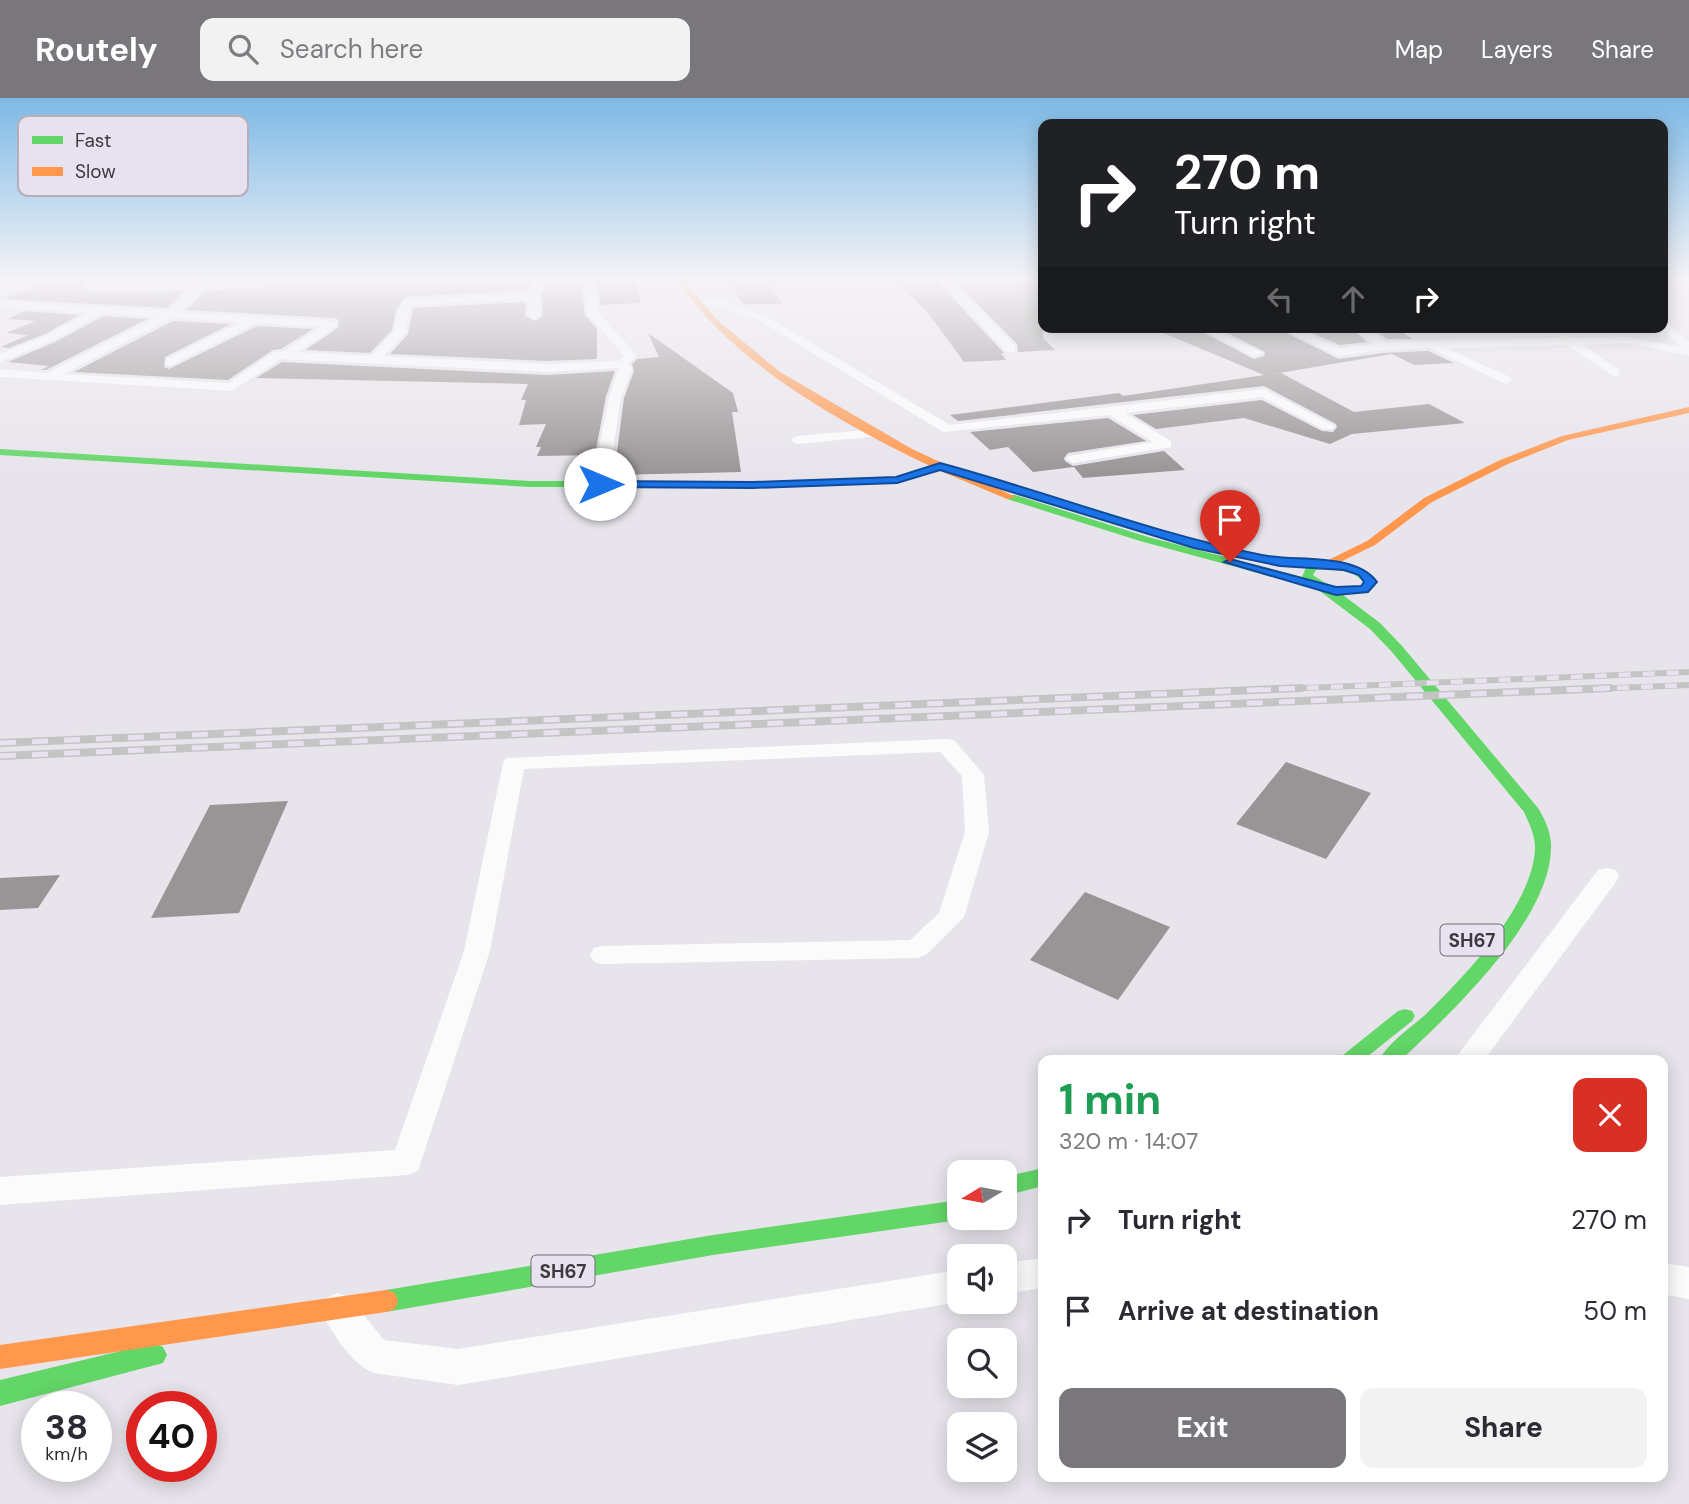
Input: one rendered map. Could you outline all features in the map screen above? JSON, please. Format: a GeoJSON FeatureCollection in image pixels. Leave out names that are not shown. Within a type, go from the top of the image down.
{"type":"FeatureCollection","features":[{"type":"Feature","properties":{"kind":"main road","name":"SH67"},"geometry":{"type":"LineString","coordinates":[[732,344],[743,354],[807,395],[972,483],[1044,508],[1208,557],[1322,587],[1347,592],[1366,583]]}},
{"type":"Feature","properties":{"kind":"main road"},"geometry":{"type":"LineString","coordinates":[[1322,587],[1307,576],[1311,568],[1371,543],[1428,500],[1504,462],[1565,439],[1689,410]]}},
{"type":"Feature","properties":{"kind":"main road"},"geometry":{"type":"LineString","coordinates":[[0,453],[530,484],[753,485],[897,480],[940,466]]}},
{"type":"Feature","properties":{"kind":"main road","name":"SH67"},"geometry":{"type":"LineString","coordinates":[[940,466],[1198,546],[1258,559],[1356,569],[1366,583],[1365,600],[1375,626]]}},
{"type":"Feature","properties":{"kind":"main road"},"geometry":{"type":"LineString","coordinates":[[1366,583],[1368,565],[1377,554],[1479,475]]}},
{"type":"Feature","properties":{"kind":"main road","name":"SH67"},"geometry":{"type":"LineString","coordinates":[[1322,587],[1375,626],[1397,649],[1532,811],[1543,837],[1543,855],[1529,898],[1475,972],[1435,1018],[1394,1055]]}},
{"type":"Feature","properties":{"kind":"main road","name":"SH67"},"geometry":{"type":"LineString","coordinates":[[1510,783],[1524,824],[1523,835]]}},
{"type":"Feature","properties":{"kind":"main road"},"geometry":{"type":"LineString","coordinates":[[1356,1055],[1419,1004]]}},
{"type":"Feature","properties":{"kind":"main road"},"geometry":{"type":"LineString","coordinates":[[1017,1184],[1038,1178]]}},
{"type":"Feature","properties":{"kind":"main road"},"geometry":{"type":"LineString","coordinates":[[1017,1200],[1024,1199]]}},
{"type":"Feature","properties":{"kind":"main road","name":"SH67"},"geometry":{"type":"LineString","coordinates":[[788,1235],[947,1201]]}},
{"type":"Feature","properties":{"kind":"main road","name":"SH67"},"geometry":{"type":"LineString","coordinates":[[0,1357],[338,1309],[788,1235],[947,1212]]}},
{"type":"Feature","properties":{"kind":"main road","name":"SH67"},"geometry":{"type":"LineString","coordinates":[[0,1393],[338,1309]]}},
{"type":"Feature","properties":{"kind":"street"},"geometry":{"type":"LineString","coordinates":[[0,358],[36,344]]}},
{"type":"Feature","properties":{"kind":"street"},"geometry":{"type":"LineString","coordinates":[[49,376],[112,344]]}},
{"type":"Feature","properties":{"kind":"street"},"geometry":{"type":"LineString","coordinates":[[170,362],[206,344]]}},
{"type":"Feature","properties":{"kind":"street"},"geometry":{"type":"LineString","coordinates":[[285,355],[303,344]]}},
{"type":"Feature","properties":{"kind":"street"},"geometry":{"type":"LineString","coordinates":[[375,359],[389,344]]}},
{"type":"Feature","properties":{"kind":"street"},"geometry":{"type":"LineString","coordinates":[[0,373],[232,387],[278,355],[547,368],[623,364],[631,355],[620,344]]}},
{"type":"Feature","properties":{"kind":"street"},"geometry":{"type":"LineString","coordinates":[[805,344],[948,429],[1264,393],[1328,426]]}},
{"type":"Feature","properties":{"kind":"street"},"geometry":{"type":"LineString","coordinates":[[1007,344],[1012,349]]}},
{"type":"Feature","properties":{"kind":"street"},"geometry":{"type":"LineString","coordinates":[[1236,344],[1257,353]]}},
{"type":"Feature","properties":{"kind":"street"},"geometry":{"type":"LineString","coordinates":[[1320,344],[1339,352],[1382,346],[1468,344]]}},
{"type":"Feature","properties":{"kind":"street"},"geometry":{"type":"LineString","coordinates":[[1574,344],[1615,373]]}},
{"type":"Feature","properties":{"kind":"street"},"geometry":{"type":"LineString","coordinates":[[1649,344],[1689,350]]}},
{"type":"Feature","properties":{"kind":"street"},"geometry":{"type":"LineString","coordinates":[[1429,345],[1506,380]]}},
{"type":"Feature","properties":{"kind":"street"},"geometry":{"type":"LineString","coordinates":[[600,484],[615,397],[626,370],[623,364]]}},
{"type":"Feature","properties":{"kind":"street"},"geometry":{"type":"LineString","coordinates":[[1073,459],[1166,444],[1111,410]]}},
{"type":"Feature","properties":{"kind":"street"},"geometry":{"type":"LineString","coordinates":[[797,440],[876,433]]}},
{"type":"Feature","properties":{"kind":"street"},"geometry":{"type":"LineString","coordinates":[[0,1191],[407,1162],[477,951],[514,763],[946,744],[973,775],[978,832],[951,917],[917,949],[603,955]]}},
{"type":"Feature","properties":{"kind":"street"},"geometry":{"type":"LineString","coordinates":[[1472,1055],[1607,876]]}},
{"type":"Feature","properties":{"kind":"street"},"geometry":{"type":"LineString","coordinates":[[1017,1277],[1038,1274]]}},
{"type":"Feature","properties":{"kind":"street"},"geometry":{"type":"LineString","coordinates":[[1668,1279],[1689,1283]]}},
{"type":"Feature","properties":{"kind":"street"},"geometry":{"type":"LineString","coordinates":[[338,1309],[374,1356],[458,1367],[947,1288]]}},
{"type":"Feature","properties":{"kind":"building"},"geometry":{"type":"Polygon","coordinates":[[[9,344],[20,344],[9,348],[1,347],[9,344]]]}},
{"type":"Feature","properties":{"kind":"building"},"geometry":{"type":"Polygon","coordinates":[[[51,344],[98,344],[46,370],[41,370],[49,366],[8,362],[51,344]]]}},
{"type":"Feature","properties":{"kind":"building"},"geometry":{"type":"Polygon","coordinates":[[[129,344],[192,344],[165,357],[164,367],[169,369],[221,344],[290,344],[273,350],[228,380],[74,372],[129,344]]]}},
{"type":"Feature","properties":{"kind":"building"},"geometry":{"type":"Polygon","coordinates":[[[315,344],[379,344],[370,353],[305,350],[315,344]]]}},
{"type":"Feature","properties":{"kind":"building"},"geometry":{"type":"Polygon","coordinates":[[[399,344],[597,344],[597,359],[547,361],[390,354],[399,344]]]}},
{"type":"Feature","properties":{"kind":"building"},"geometry":{"type":"Polygon","coordinates":[[[653,344],[663,344],[733,393],[738,412],[732,412],[741,472],[614,475],[624,398],[634,371],[632,364],[637,359],[659,357],[653,344]]]}},
{"type":"Feature","properties":{"kind":"building"},"geometry":{"type":"Polygon","coordinates":[[[950,344],[995,344],[1004,353],[1001,353],[1006,360],[964,362],[950,344]]]}},
{"type":"Feature","properties":{"kind":"building"},"geometry":{"type":"Polygon","coordinates":[[[1017,344],[1049,344],[1055,350],[1018,352],[1017,344]]]}},
{"type":"Feature","properties":{"kind":"building"},"geometry":{"type":"Polygon","coordinates":[[[1189,344],[1225,344],[1254,359],[1264,356],[1265,352],[1249,344],[1308,344],[1339,359],[1383,353],[1428,351],[1454,363],[1414,365],[1392,354],[1273,374],[1281,373],[1354,412],[1429,404],[1465,423],[1352,434],[1330,444],[1244,418],[1156,429],[1133,415],[1262,400],[1322,431],[1333,432],[1337,427],[1336,424],[1264,386],[958,421],[950,415],[1119,393],[1123,396],[1264,375],[1189,344]]]}},
{"type":"Feature","properties":{"kind":"building"},"geometry":{"type":"Polygon","coordinates":[[[282,362],[547,375],[615,371],[606,396],[595,455],[537,456],[541,447],[536,447],[546,424],[519,425],[526,400],[521,400],[528,384],[256,378],[282,362]]]}},
{"type":"Feature","properties":{"kind":"building"},"geometry":{"type":"Polygon","coordinates":[[[1108,418],[1146,441],[1068,453],[1065,461],[1073,466],[1164,451],[1185,470],[1083,478],[1074,467],[1033,472],[1008,447],[990,450],[970,432],[1108,418]]]}},
{"type":"Feature","properties":{"kind":"building"},"geometry":{"type":"Polygon","coordinates":[[[1286,762],[1371,793],[1326,859],[1236,824],[1286,762]]]}},
{"type":"Feature","properties":{"kind":"building"},"geometry":{"type":"Polygon","coordinates":[[[288,801],[239,913],[151,918],[210,805],[288,801]]]}},
{"type":"Feature","properties":{"kind":"building"},"geometry":{"type":"Polygon","coordinates":[[[60,875],[38,908],[0,910],[0,878],[60,875]]]}},
{"type":"Feature","properties":{"kind":"building"},"geometry":{"type":"Polygon","coordinates":[[[1085,892],[1170,927],[1118,1000],[1030,960],[1085,892]]]}},
{"type":"Feature","properties":{"kind":"railway"},"geometry":{"type":"LineString","coordinates":[[1259,690],[1689,672]]}},
{"type":"Feature","properties":{"kind":"railway"},"geometry":{"type":"LineString","coordinates":[[1569,690],[1689,685]]}},
{"type":"Feature","properties":{"kind":"railway"},"geometry":{"type":"LineString","coordinates":[[0,743],[1301,688]]}},
{"type":"Feature","properties":{"kind":"railway"},"geometry":{"type":"LineString","coordinates":[[0,756],[1610,688]]}},
{"type":"Feature","properties":{"kind":"traffic: fast"},"geometry":{"type":"LineString","coordinates":[[0,452],[530,484],[636,484]]}},
{"type":"Feature","properties":{"kind":"traffic: fast"},"geometry":{"type":"LineString","coordinates":[[1011,497],[1144,539],[1317,585]]}},
{"type":"Feature","properties":{"kind":"traffic: fast"},"geometry":{"type":"LineString","coordinates":[[1326,564],[1357,570],[1371,582],[1369,586],[1345,592],[1321,586],[1307,576],[1311,568],[1326,564]]}},
{"type":"Feature","properties":{"kind":"traffic: fast"},"geometry":{"type":"LineString","coordinates":[[1326,588],[1375,626],[1397,649],[1532,811],[1543,842],[1536,880],[1523,909],[1504,938],[1459,992],[1394,1055]]}},
{"type":"Feature","properties":{"kind":"traffic: fast"},"geometry":{"type":"LineString","coordinates":[[1356,1055],[1405,1016]]}},
{"type":"Feature","properties":{"kind":"traffic: fast"},"geometry":{"type":"LineString","coordinates":[[1017,1184],[1038,1178]]}},
{"type":"Feature","properties":{"kind":"traffic: fast"},"geometry":{"type":"LineString","coordinates":[[386,1301],[713,1245],[947,1212]]}},
{"type":"Feature","properties":{"kind":"traffic: fast"},"geometry":{"type":"LineString","coordinates":[[0,1393],[154,1355]]}},
{"type":"Feature","properties":{"kind":"traffic: slow"},"geometry":{"type":"LineString","coordinates":[[737,344],[777,374],[824,404],[949,471],[1011,497]]}},
{"type":"Feature","properties":{"kind":"traffic: slow"},"geometry":{"type":"LineString","coordinates":[[1326,564],[1371,543],[1428,500],[1504,462],[1565,438],[1689,410]]}},
{"type":"Feature","properties":{"kind":"traffic: slow"},"geometry":{"type":"LineString","coordinates":[[636,484],[753,485],[896,480],[940,466]]}},
{"type":"Feature","properties":{"kind":"traffic: slow"},"geometry":{"type":"LineString","coordinates":[[0,1357],[386,1301]]}},
{"type":"Feature","properties":{"kind":"route"},"geometry":{"type":"LineString","coordinates":[[600,484],[753,485],[897,480],[940,466],[1198,546],[1280,562],[1346,566],[1363,573],[1371,582],[1364,590],[1336,591],[1230,562]]}}]}
